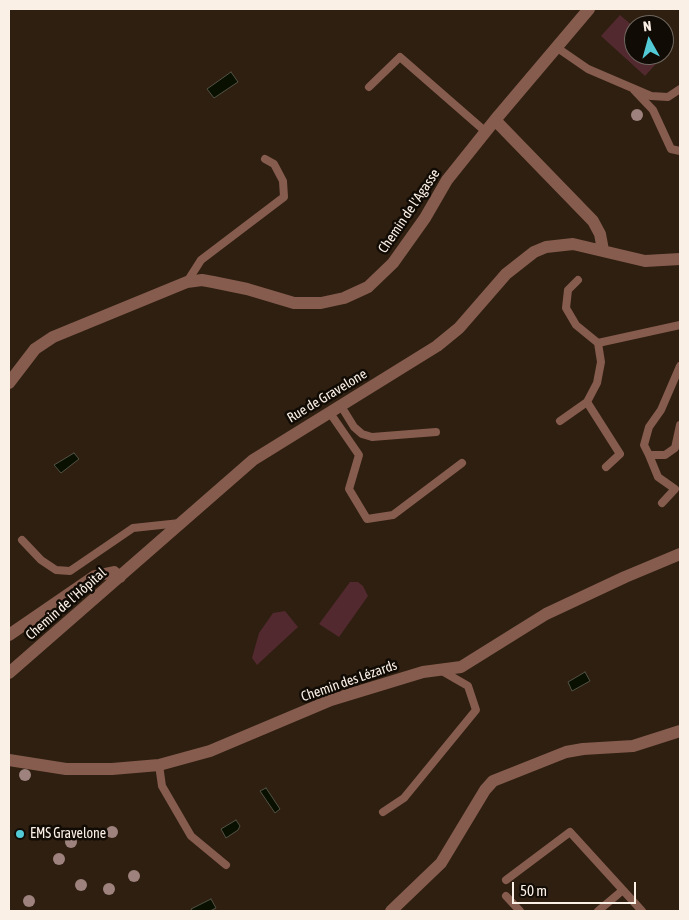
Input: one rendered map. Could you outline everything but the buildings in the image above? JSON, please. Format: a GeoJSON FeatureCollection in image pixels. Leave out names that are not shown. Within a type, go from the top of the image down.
{"type":"FeatureCollection","features":[{"type":"Feature","properties":{"kind":"street","name":"Chemin de l'Agasse"},"geometry":{"type":"LineString","coordinates":[[9,383],[35,349],[54,337],[187,282],[202,280],[294,303],[321,303],[344,298],[368,287],[393,263],[426,218],[447,180],[589,9]]}},
{"type":"Feature","properties":{"kind":"street"},"geometry":{"type":"LineString","coordinates":[[495,120],[593,221],[600,234],[603,250]]}},
{"type":"Feature","properties":{"kind":"street","name":"Rue de Gravelone"},"geometry":{"type":"LineString","coordinates":[[120,577],[253,460],[450,336],[506,274],[534,252],[558,244],[587,246],[645,261],[680,259]]}},
{"type":"Feature","properties":{"kind":"street","name":"Chemin des Lézards"},"geometry":{"type":"LineString","coordinates":[[9,760],[66,769],[112,770],[159,765],[210,751],[331,700],[423,672],[461,667],[546,614],[624,577],[680,554]]}},
{"type":"Feature","properties":{"kind":"street"},"geometry":{"type":"LineString","coordinates":[[9,635],[95,576],[114,572],[120,577]]}},
{"type":"Feature","properties":{"kind":"street","name":"Chemin de l'Hôpital"},"geometry":{"type":"LineString","coordinates":[[9,673],[120,577]]}},
{"type":"Feature","properties":{"kind":"street"},"geometry":{"type":"LineString","coordinates":[[391,911],[441,863],[484,790],[493,781],[566,752],[633,746],[680,731]]}},
{"type":"Feature","properties":{"kind":"lane"},"geometry":{"type":"LineString","coordinates":[[556,47],[588,69],[651,96],[668,97],[680,89]]}},
{"type":"Feature","properties":{"kind":"lane"},"geometry":{"type":"LineString","coordinates":[[369,87],[400,57],[486,132]]}},
{"type":"Feature","properties":{"kind":"lane"},"geometry":{"type":"LineString","coordinates":[[630,86],[653,110],[671,149],[680,151]]}},
{"type":"Feature","properties":{"kind":"lane"},"geometry":{"type":"LineString","coordinates":[[187,282],[201,260],[284,197],[283,181],[274,164],[265,159]]}},
{"type":"Feature","properties":{"kind":"lane"},"geometry":{"type":"LineString","coordinates":[[560,422],[587,402],[597,383],[602,362],[598,343],[576,325],[566,308],[568,290],[578,280]]}},
{"type":"Feature","properties":{"kind":"lane"},"geometry":{"type":"LineString","coordinates":[[598,343],[680,325]]}},
{"type":"Feature","properties":{"kind":"lane"},"geometry":{"type":"LineString","coordinates":[[662,503],[675,489],[658,477],[644,445],[648,427],[661,410],[680,366]]}},
{"type":"Feature","properties":{"kind":"lane"},"geometry":{"type":"LineString","coordinates":[[587,402],[620,454],[606,467]]}},
{"type":"Feature","properties":{"kind":"lane"},"geometry":{"type":"LineString","coordinates":[[341,406],[354,427],[372,437],[436,432]]}},
{"type":"Feature","properties":{"kind":"lane"},"geometry":{"type":"LineString","coordinates":[[330,413],[359,455],[349,489],[367,519],[393,515],[462,463]]}},
{"type":"Feature","properties":{"kind":"lane"},"geometry":{"type":"LineString","coordinates":[[649,455],[665,455],[675,448],[680,424]]}},
{"type":"Feature","properties":{"kind":"lane"},"geometry":{"type":"LineString","coordinates":[[22,540],[41,560],[56,570],[70,570],[133,528],[182,522]]}},
{"type":"Feature","properties":{"kind":"lane"},"geometry":{"type":"LineString","coordinates":[[383,812],[404,798],[476,710],[468,686],[440,670]]}},
{"type":"Feature","properties":{"kind":"lane"},"geometry":{"type":"LineString","coordinates":[[159,765],[162,786],[191,836],[226,865]]}},
{"type":"Feature","properties":{"kind":"lane"},"geometry":{"type":"LineString","coordinates":[[506,880],[570,832],[642,911]]}},
{"type":"Feature","properties":{"kind":"lane"},"geometry":{"type":"LineString","coordinates":[[598,911],[623,890]]}},
{"type":"Feature","properties":{"kind":"lane"},"geometry":{"type":"LineString","coordinates":[[506,896],[520,911]]}},
{"type":"Feature","properties":{"kind":"shaded area"},"geometry":{"type":"Polygon","coordinates":[[[620,15],[624,18],[624,57],[601,36],[620,15]]]}},
{"type":"Feature","properties":{"kind":"shaded area"},"geometry":{"type":"Polygon","coordinates":[[[633,65],[655,65],[645,76],[633,65]]]}},
{"type":"Feature","properties":{"kind":"shaded area"},"geometry":{"type":"Polygon","coordinates":[[[231,72],[238,82],[214,98],[207,89],[231,72]]]}},
{"type":"Feature","properties":{"kind":"shaded area"},"geometry":{"type":"Polygon","coordinates":[[[74,453],[79,459],[61,473],[54,465],[74,453]]]}},
{"type":"Feature","properties":{"kind":"shaded area"},"geometry":{"type":"Polygon","coordinates":[[[350,582],[358,582],[363,586],[368,596],[339,637],[319,624],[350,582]]]}},
{"type":"Feature","properties":{"kind":"shaded area"},"geometry":{"type":"Polygon","coordinates":[[[285,611],[298,627],[257,665],[252,658],[259,633],[273,613],[285,611]]]}},
{"type":"Feature","properties":{"kind":"shaded area"},"geometry":{"type":"Polygon","coordinates":[[[585,672],[590,681],[572,691],[568,682],[585,672]]]}},
{"type":"Feature","properties":{"kind":"shaded area"},"geometry":{"type":"Polygon","coordinates":[[[266,788],[280,809],[275,813],[260,791],[266,788]]]}},
{"type":"Feature","properties":{"kind":"shaded area"},"geometry":{"type":"Polygon","coordinates":[[[236,820],[240,826],[238,830],[226,838],[221,829],[236,820]]]}},
{"type":"Feature","properties":{"kind":"shaded area"},"geometry":{"type":"Polygon","coordinates":[[[211,899],[216,908],[210,911],[192,911],[191,909],[211,899]]]}},
{"type":"Feature","properties":{"kind":"place","name":"EMS Gravelone"},"geometry":{"type":"Point","coordinates":[20,834]}}]}
